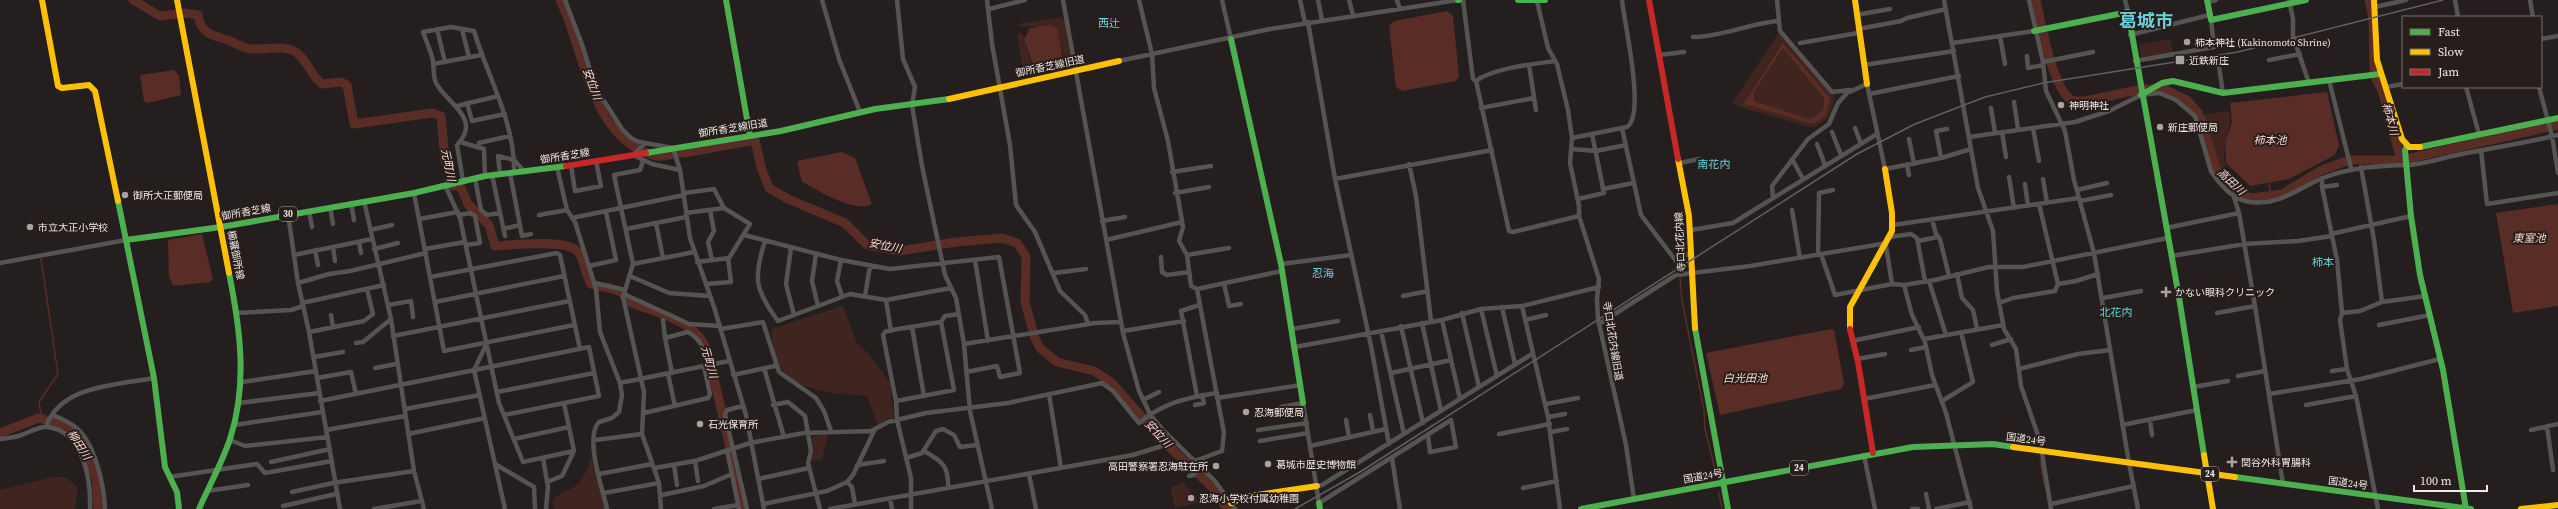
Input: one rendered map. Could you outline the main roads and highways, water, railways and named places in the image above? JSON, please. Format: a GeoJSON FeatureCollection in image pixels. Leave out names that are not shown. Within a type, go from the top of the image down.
{"type":"FeatureCollection","features":[{"type":"Feature","properties":{"kind":"main road"},"geometry":{"type":"LineString","coordinates":[[42,0],[49,46],[58,86],[62,88],[89,85],[95,91],[154,378],[165,467],[176,492],[178,509]]}},
{"type":"Feature","properties":{"kind":"main road","name":"櫛羅御所線"},"geometry":{"type":"LineString","coordinates":[[177,0],[237,313],[242,354],[242,382],[239,403],[230,440],[199,509]]}},
{"type":"Feature","properties":{"kind":"main road"},"geometry":{"type":"LineString","coordinates":[[726,0],[750,136]]}},
{"type":"Feature","properties":{"kind":"main road"},"geometry":{"type":"LineString","coordinates":[[1518,0],[1545,0]]}},
{"type":"Feature","properties":{"kind":"main road","name":"寺口北花内線"},"geometry":{"type":"LineString","coordinates":[[1649,0],[1680,163],[1691,230],[1695,337],[1728,509]]}},
{"type":"Feature","properties":{"kind":"main road"},"geometry":{"type":"LineString","coordinates":[[1855,0],[1858,31],[1867,84]]}},
{"type":"Feature","properties":{"kind":"main road"},"geometry":{"type":"LineString","coordinates":[[2207,1],[2210,18],[2290,1],[2306,0]]}},
{"type":"Feature","properties":{"kind":"main road"},"geometry":{"type":"LineString","coordinates":[[2374,0],[2377,60],[2380,74],[2386,87],[2406,148],[2406,165],[2411,216],[2440,359],[2466,509]]}},
{"type":"Feature","properties":{"kind":"main road"},"geometry":{"type":"LineString","coordinates":[[2035,30],[2128,12],[2130,35],[2138,82],[2168,238],[2213,509]]}},
{"type":"Feature","properties":{"kind":"main road"},"geometry":{"type":"LineString","coordinates":[[1231,39],[1281,264],[1303,403]]}},
{"type":"Feature","properties":{"kind":"main road","name":"御所香芝線旧道"},"geometry":{"type":"LineString","coordinates":[[646,153],[804,126],[860,112],[912,105],[999,88],[1119,61]]}},
{"type":"Feature","properties":{"kind":"main road"},"geometry":{"type":"LineString","coordinates":[[2141,94],[2162,83],[2183,82],[2220,93],[2380,74]]}},
{"type":"Feature","properties":{"kind":"main road"},"geometry":{"type":"LineString","coordinates":[[2406,148],[2416,148],[2558,118]]}},
{"type":"Feature","properties":{"kind":"main road","name":"御所香芝線"},"geometry":{"type":"LineString","coordinates":[[126,240],[221,227],[414,193],[463,180],[485,176],[525,172],[646,153]]}},
{"type":"Feature","properties":{"kind":"main road"},"geometry":{"type":"LineString","coordinates":[[1874,453],[1848,314],[1888,242],[1893,225],[1885,169]]}},
{"type":"Feature","properties":{"kind":"main road","name":"国道24号"},"geometry":{"type":"LineString","coordinates":[[1582,509],[1724,483],[1874,453],[1954,444],[1993,444],[2471,509]]}},
{"type":"Feature","properties":{"kind":"main road"},"geometry":{"type":"LineString","coordinates":[[1231,506],[1244,497],[1316,486]]}},
{"type":"Feature","properties":{"kind":"main road"},"geometry":{"type":"LineString","coordinates":[[2521,509],[2558,505]]}},
{"type":"Feature","properties":{"kind":"water"},"geometry":{"type":"Polygon","coordinates":[[[1447,11],[1453,16],[1459,76],[1456,81],[1402,91],[1396,87],[1389,26],[1394,21],[1447,11]]]}},
{"type":"Feature","properties":{"kind":"water"},"geometry":{"type":"Polygon","coordinates":[[[1049,25],[1057,28],[1063,60],[1033,65],[1024,39],[1030,28],[1049,25]]]}},
{"type":"Feature","properties":{"kind":"water"},"geometry":{"type":"Polygon","coordinates":[[[1783,43],[1830,98],[1826,115],[1815,123],[1808,123],[1744,104],[1783,43]],[[1783,48],[1754,92],[1754,101],[1809,119],[1817,116],[1824,108],[1824,98],[1783,48]]]}},
{"type":"Feature","properties":{"kind":"water"},"geometry":{"type":"Polygon","coordinates":[[[174,70],[179,75],[181,95],[148,103],[144,101],[140,75],[174,70]]]}},
{"type":"Feature","properties":{"kind":"water","name":"柿本池"},"geometry":{"type":"Polygon","coordinates":[[[2327,92],[2339,145],[2335,155],[2289,179],[2250,186],[2226,163],[2226,141],[2232,122],[2230,103],[2327,92]]]}},
{"type":"Feature","properties":{"kind":"water"},"geometry":{"type":"Polygon","coordinates":[[[842,152],[855,158],[872,204],[856,206],[847,204],[802,182],[797,161],[842,152]]]}},
{"type":"Feature","properties":{"kind":"water","name":"東室池"},"geometry":{"type":"Polygon","coordinates":[[[2558,204],[2558,306],[2513,313],[2496,213],[2558,204]]]}},
{"type":"Feature","properties":{"kind":"water"},"geometry":{"type":"Polygon","coordinates":[[[202,234],[213,279],[210,282],[173,286],[169,276],[168,240],[202,234]]]}},
{"type":"Feature","properties":{"kind":"water","name":"白光田池"},"geometry":{"type":"Polygon","coordinates":[[[1831,329],[1834,330],[1844,384],[1841,389],[1720,415],[1706,353],[1831,329]]]}},
{"type":"Feature","properties":{"kind":"waterway","name":"元町川"},"geometry":{"type":"LineString","coordinates":[[133,0],[160,16],[185,13],[198,15],[199,21],[208,33],[245,48],[283,48],[294,51],[302,58],[318,81],[322,84],[341,82],[347,85],[354,124],[432,113],[441,116],[445,160],[453,186],[460,186],[468,204],[489,225],[495,246],[553,244],[574,248],[583,260],[587,277],[591,284],[619,291],[632,303],[676,320],[687,326],[703,341],[708,352],[744,509]]}},
{"type":"Feature","properties":{"kind":"waterway","name":"安位川"},"geometry":{"type":"LineString","coordinates":[[560,0],[569,20],[593,91],[603,113],[617,132],[635,147],[657,156],[663,156],[755,140],[761,167],[769,188],[788,199],[845,223],[867,245],[900,251],[956,242],[1002,238],[1017,243],[1026,256],[1025,302],[1035,338],[1040,348],[1057,362],[1094,371],[1111,382],[1164,442],[1212,487],[1227,509]]}},
{"type":"Feature","properties":{"kind":"waterway","name":"高田川"},"geometry":{"type":"LineString","coordinates":[[2036,0],[2044,38],[2053,68],[2064,92],[2070,99],[2075,101],[2085,101],[2142,89],[2164,89],[2187,100],[2198,113],[2202,122],[2216,169],[2243,196],[2253,198],[2282,194],[2320,171],[2349,160],[2401,160],[2558,125]]}},
{"type":"Feature","properties":{"kind":"waterway","name":"柿本川"},"geometry":{"type":"LineString","coordinates":[[2369,0],[2373,19],[2374,70]]}},
{"type":"Feature","properties":{"kind":"waterway","name":"柿本川"},"geometry":{"type":"LineString","coordinates":[[2376,79],[2382,90],[2401,160]]}},
{"type":"Feature","properties":{"kind":"waterway"},"geometry":{"type":"LineString","coordinates":[[2269,182],[2271,196]]}},
{"type":"Feature","properties":{"kind":"waterway"},"geometry":{"type":"LineString","coordinates":[[41,259],[58,374],[39,402],[41,415],[47,420]]}},
{"type":"Feature","properties":{"kind":"waterway"},"geometry":{"type":"LineString","coordinates":[[1680,277],[1682,301],[1704,410],[1705,429],[1716,473]]}},
{"type":"Feature","properties":{"kind":"waterway","name":"柳田川"},"geometry":{"type":"LineString","coordinates":[[0,433],[39,418],[67,426],[88,455],[96,478],[98,509]]}},
{"type":"Feature","properties":{"kind":"waterway"},"geometry":{"type":"LineString","coordinates":[[2040,461],[2045,486]]}},
{"type":"Feature","properties":{"kind":"waterway"},"geometry":{"type":"LineString","coordinates":[[1719,493],[1722,509]]}},
{"type":"Feature","properties":{"kind":"railway"},"geometry":{"type":"LineString","coordinates":[[1295,509],[1360,472],[1857,154],[1915,124],[1985,97],[2043,83],[2238,52],[2443,0]]}},
{"type":"Feature","properties":{"kind":"place","name":"柿本神社 (Kakinomoto Shrine)"},"geometry":{"type":"Point","coordinates":[2187,42]}},
{"type":"Feature","properties":{"kind":"place","name":"近鉄新庄"},"geometry":{"type":"Point","coordinates":[2180,60]}},
{"type":"Feature","properties":{"kind":"place","name":"神明神社"},"geometry":{"type":"Point","coordinates":[2061,105]}},
{"type":"Feature","properties":{"kind":"place","name":"新庄郵便局"},"geometry":{"type":"Point","coordinates":[2160,127]}},
{"type":"Feature","properties":{"kind":"place","name":"御所大正郵便局"},"geometry":{"type":"Point","coordinates":[125,195]}},
{"type":"Feature","properties":{"kind":"place","name":"市立大正小学校"},"geometry":{"type":"Point","coordinates":[30,227]}},
{"type":"Feature","properties":{"kind":"place","name":"かない眼科クリニック"},"geometry":{"type":"Point","coordinates":[2166,292]}},
{"type":"Feature","properties":{"kind":"place","name":"忍海郵便局"},"geometry":{"type":"Point","coordinates":[1246,412]}},
{"type":"Feature","properties":{"kind":"place","name":"石光保育所"},"geometry":{"type":"Point","coordinates":[700,424]}},
{"type":"Feature","properties":{"kind":"place","name":"関谷外科胃腸科"},"geometry":{"type":"Point","coordinates":[2232,462]}},
{"type":"Feature","properties":{"kind":"place","name":"葛城市歴史博物館"},"geometry":{"type":"Point","coordinates":[1268,464]}},
{"type":"Feature","properties":{"kind":"place","name":"高田警察署忍海駐在所"},"geometry":{"type":"Point","coordinates":[1216,466]}},
{"type":"Feature","properties":{"kind":"place","name":"忍海小学校付属幼稚園"},"geometry":{"type":"Point","coordinates":[1191,498]}},
{"type":"Feature","properties":{"kind":"district","name":"葛城市"},"geometry":{"type":"Point","coordinates":[2146,20]}},
{"type":"Feature","properties":{"kind":"district","name":"西辻"},"geometry":{"type":"Point","coordinates":[1109,23]}},
{"type":"Feature","properties":{"kind":"district","name":"南花内"},"geometry":{"type":"Point","coordinates":[1714,164]}},
{"type":"Feature","properties":{"kind":"district","name":"柿本"},"geometry":{"type":"Point","coordinates":[2323,262]}},
{"type":"Feature","properties":{"kind":"district","name":"忍海"},"geometry":{"type":"Point","coordinates":[1323,273]}},
{"type":"Feature","properties":{"kind":"district","name":"北花内"},"geometry":{"type":"Point","coordinates":[2116,312]}}]}
